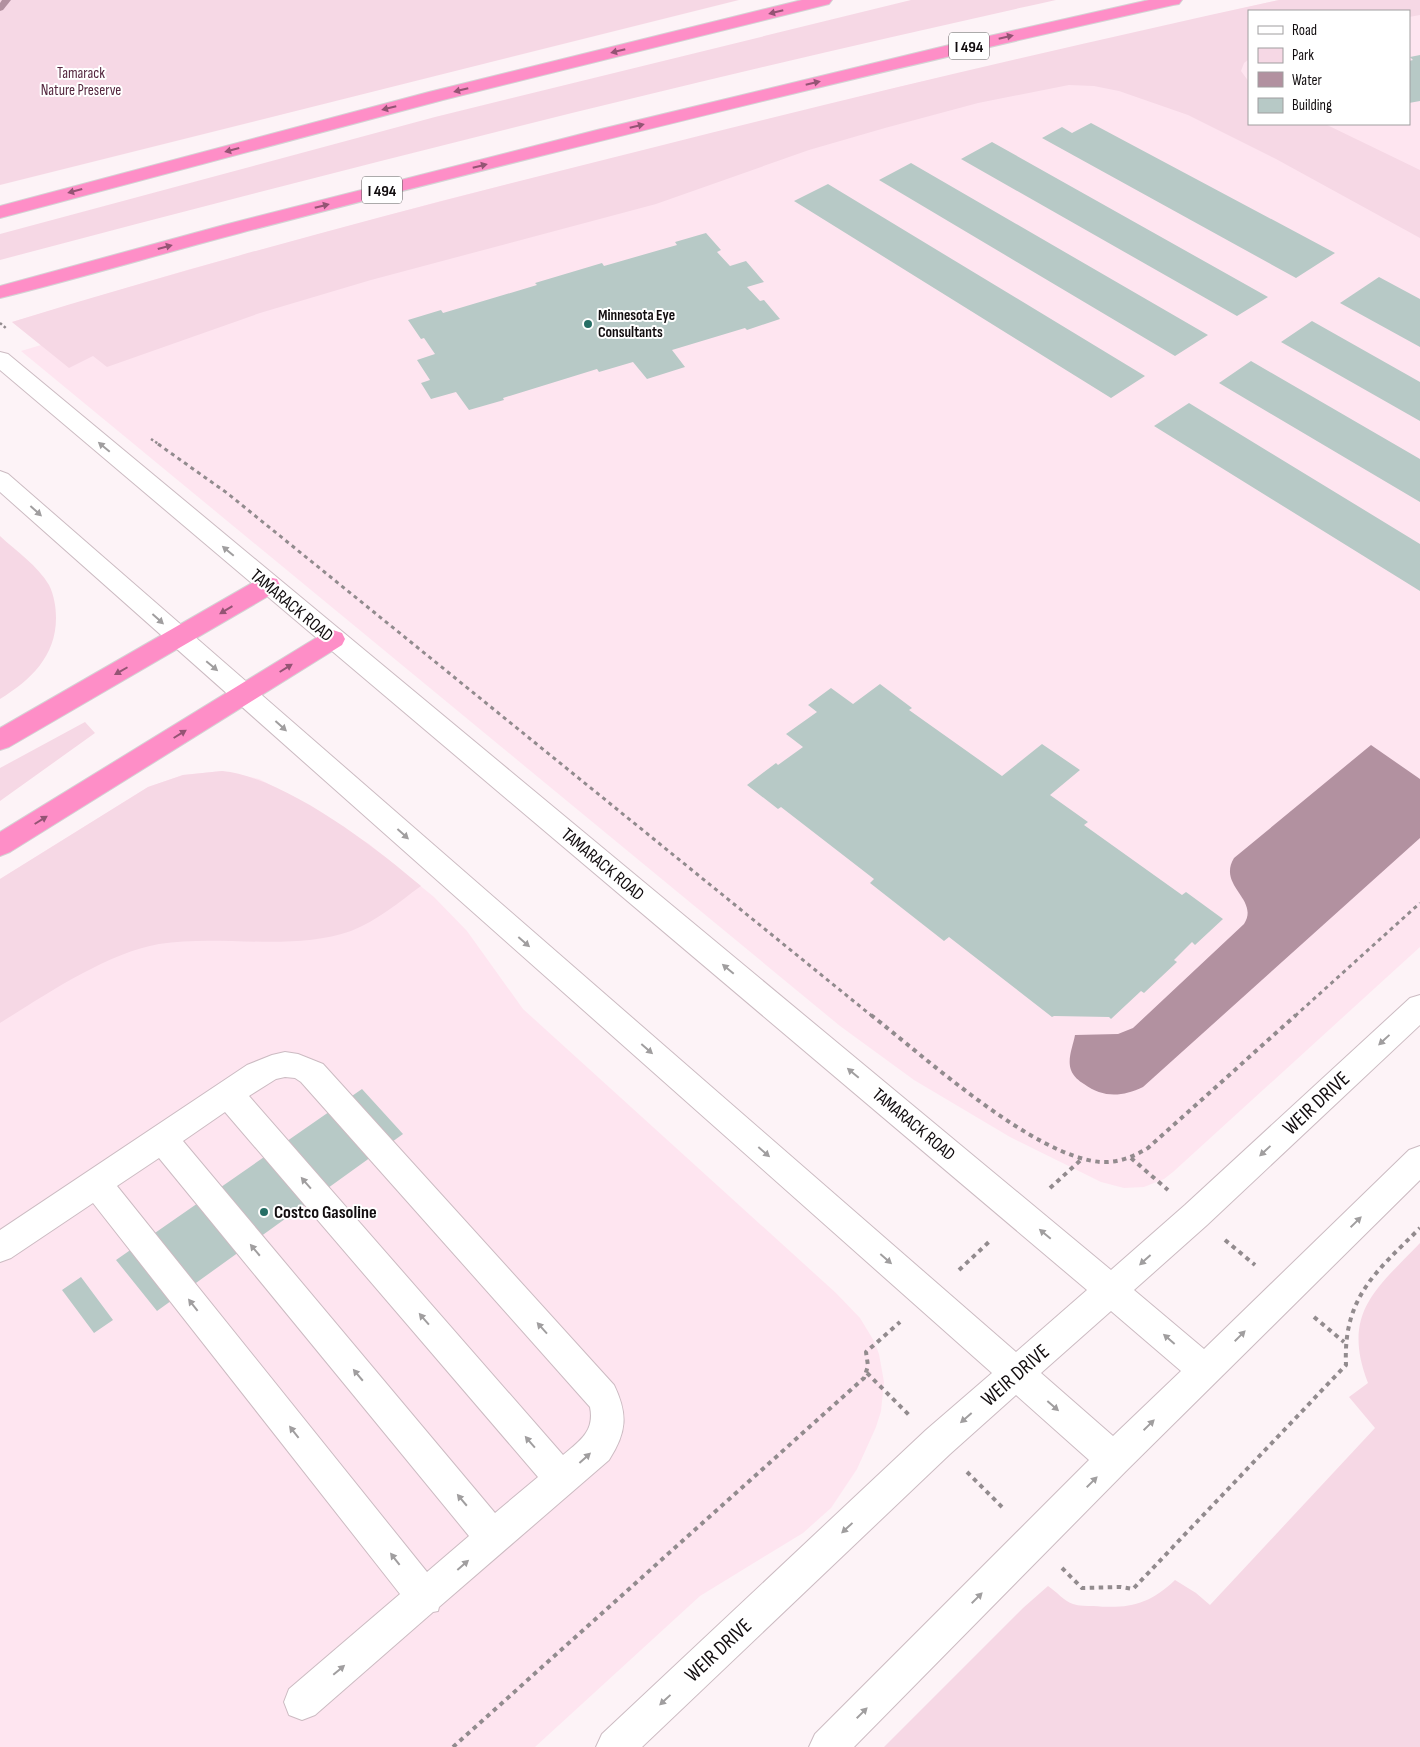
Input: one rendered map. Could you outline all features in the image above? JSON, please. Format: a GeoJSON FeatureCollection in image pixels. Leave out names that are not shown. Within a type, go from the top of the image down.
{"type":"FeatureCollection","features":[{"type":"Feature","properties":{"kind":"highway"},"geometry":{"type":"LineString","coordinates":[[0,212],[436,96],[823,0]]}},
{"type":"Feature","properties":{"kind":"highway","name":"I 494"},"geometry":{"type":"LineString","coordinates":[[0,292],[138,254],[757,96],[1173,0]]}},
{"type":"Feature","properties":{"kind":"highway"},"geometry":{"type":"LineString","coordinates":[[0,301],[138,254]]}},
{"type":"Feature","properties":{"kind":"highway"},"geometry":{"type":"LineString","coordinates":[[0,740],[268,585]]}},
{"type":"Feature","properties":{"kind":"highway"},"geometry":{"type":"LineString","coordinates":[[0,845],[333,639]]}},
{"type":"Feature","properties":{"kind":"street","name":"TAMARACK ROAD"},"geometry":{"type":"LineString","coordinates":[[0,359],[1112,1290],[1206,1371]]}},
{"type":"Feature","properties":{"kind":"street"},"geometry":{"type":"LineString","coordinates":[[0,479],[1114,1460]]}},
{"type":"Feature","properties":{"kind":"street","name":"WEIR DRIVE"},"geometry":{"type":"LineString","coordinates":[[615,1747],[938,1442],[1196,1215],[1420,1007]]}},
{"type":"Feature","properties":{"kind":"street"},"geometry":{"type":"LineString","coordinates":[[0,1248],[263,1071],[277,1065],[292,1064],[312,1073],[597,1390],[606,1403],[608,1426],[597,1448],[302,1702]]}},
{"type":"Feature","properties":{"kind":"street"},"geometry":{"type":"LineString","coordinates":[[228,1094],[562,1479]]}},
{"type":"Feature","properties":{"kind":"street"},"geometry":{"type":"LineString","coordinates":[[162,1138],[493,1538]]}},
{"type":"Feature","properties":{"kind":"street"},"geometry":{"type":"LineString","coordinates":[[828,1747],[1114,1460],[1420,1160]]}},
{"type":"Feature","properties":{"kind":"street"},"geometry":{"type":"LineString","coordinates":[[96,1183],[425,1598]]}},
{"type":"Feature","properties":{"kind":"path"},"geometry":{"type":"LineString","coordinates":[[146,435],[232,496],[800,958],[976,1098],[1054,1146],[1083,1158],[1106,1162],[1131,1158],[1148,1148],[1420,903]]}},
{"type":"Feature","properties":{"kind":"path"},"geometry":{"type":"LineString","coordinates":[[1083,1158],[866,1352],[867,1373],[1082,1588],[1121,1586],[1133,1588],[1346,1365],[1344,1343],[1351,1312],[1363,1288],[1420,1228]]}},
{"type":"Feature","properties":{"kind":"path"},"geometry":{"type":"LineString","coordinates":[[1131,1158],[1344,1343]]}},
{"type":"Feature","properties":{"kind":"path"},"geometry":{"type":"LineString","coordinates":[[453,1747],[846,1395],[867,1373]]}},
{"type":"Feature","properties":{"kind":"shaded area"},"geometry":{"type":"Polygon","coordinates":[[[1279,0],[1420,0],[1420,947],[1164,1179],[1144,1187],[1124,1188],[1101,1182],[1010,1137],[914,1080],[840,1026],[21,351],[41,345],[12,322],[187,270],[441,201],[903,86],[1279,0]]]}},
{"type":"Feature","properties":{"kind":"shaded area"},"geometry":{"type":"Polygon","coordinates":[[[222,771],[259,779],[296,798],[369,844],[434,897],[467,931],[523,1009],[836,1293],[860,1318],[874,1341],[879,1354],[884,1382],[881,1411],[857,1469],[831,1508],[803,1533],[700,1596],[535,1747],[0,1747],[0,879],[148,787],[183,775],[222,771]]]}},
{"type":"Feature","properties":{"kind":"green space","name":"Tamarack Nature Preserve"},"geometry":{"type":"Polygon","coordinates":[[[0,0],[739,0],[0,185],[0,0]]]}},
{"type":"Feature","properties":{"kind":"green space"},"geometry":{"type":"Polygon","coordinates":[[[911,0],[1056,0],[791,60],[526,124],[0,260],[0,234],[435,117],[911,0]]]}},
{"type":"Feature","properties":{"kind":"green space"},"geometry":{"type":"Polygon","coordinates":[[[1279,0],[1420,0],[1420,15],[1410,17],[1410,10],[1248,10],[1248,60],[1244,63],[1241,71],[1248,81],[1248,125],[1327,125],[1420,170],[1420,238],[1276,159],[1188,115],[1119,91],[1094,86],[1069,85],[978,103],[809,150],[656,204],[371,280],[260,313],[107,367],[93,356],[69,368],[12,322],[173,274],[496,187],[891,89],[1124,34],[1279,0]]]}},
{"type":"Feature","properties":{"kind":"green space"},"geometry":{"type":"Polygon","coordinates":[[[0,536],[33,565],[49,585],[55,605],[56,618],[52,644],[40,666],[22,684],[0,699],[0,536]]]}},
{"type":"Feature","properties":{"kind":"green space"},"geometry":{"type":"Polygon","coordinates":[[[85,722],[95,733],[0,801],[0,768],[85,722]]]}},
{"type":"Feature","properties":{"kind":"green space"},"geometry":{"type":"Polygon","coordinates":[[[222,771],[246,776],[300,799],[353,833],[421,886],[388,911],[361,927],[328,937],[280,942],[183,941],[139,949],[119,956],[77,976],[0,1023],[0,879],[148,787],[183,775],[222,771]]]}},
{"type":"Feature","properties":{"kind":"green space"},"geometry":{"type":"Polygon","coordinates":[[[1420,1243],[1420,1747],[884,1747],[1023,1608],[1048,1586],[1073,1604],[1117,1607],[1137,1604],[1147,1600],[1175,1580],[1196,1593],[1210,1605],[1375,1428],[1349,1397],[1368,1383],[1361,1359],[1359,1338],[1361,1320],[1367,1304],[1377,1289],[1420,1243]]]}},
{"type":"Feature","properties":{"kind":"water"},"geometry":{"type":"Polygon","coordinates":[[[1371,745],[1420,779],[1420,838],[1143,1087],[1128,1093],[1105,1094],[1091,1089],[1078,1080],[1070,1066],[1075,1035],[1118,1034],[1133,1028],[1244,924],[1247,907],[1231,877],[1230,868],[1234,858],[1371,745]]]}},
{"type":"Feature","properties":{"kind":"building"},"geometry":{"type":"Polygon","coordinates":[[[1420,55],[1420,101],[1410,103],[1410,61],[1413,60],[1410,57],[1420,55]]]}},
{"type":"Feature","properties":{"kind":"building"},"geometry":{"type":"Polygon","coordinates":[[[1091,123],[1335,253],[1296,278],[1042,138],[1062,127],[1072,133],[1091,123]]]}},
{"type":"Feature","properties":{"kind":"building"},"geometry":{"type":"Polygon","coordinates":[[[992,142],[1268,297],[1237,316],[961,159],[992,142]]]}},
{"type":"Feature","properties":{"kind":"building"},"geometry":{"type":"Polygon","coordinates":[[[911,163],[1208,335],[1175,356],[879,180],[911,163]]]}},
{"type":"Feature","properties":{"kind":"building"},"geometry":{"type":"Polygon","coordinates":[[[828,184],[1145,376],[1111,398],[794,201],[828,184]]]}},
{"type":"Feature","properties":{"kind":"building","name":"Minnesota Eye Consultants"},"geometry":{"type":"Polygon","coordinates":[[[706,233],[721,250],[717,252],[730,266],[746,261],[764,282],[747,287],[760,301],[764,300],[780,319],[672,350],[685,367],[647,379],[633,362],[599,372],[597,369],[469,410],[456,392],[431,399],[421,383],[430,380],[417,360],[435,354],[424,338],[421,339],[408,320],[441,310],[443,313],[602,263],[604,266],[677,245],[675,242],[706,233]]]}},
{"type":"Feature","properties":{"kind":"building"},"geometry":{"type":"Polygon","coordinates":[[[1379,277],[1420,299],[1420,347],[1340,303],[1379,277]]]}},
{"type":"Feature","properties":{"kind":"building"},"geometry":{"type":"Polygon","coordinates":[[[1312,321],[1420,382],[1420,421],[1281,342],[1312,321]]]}},
{"type":"Feature","properties":{"kind":"building"},"geometry":{"type":"Polygon","coordinates":[[[1251,361],[1420,459],[1420,502],[1219,383],[1251,361]]]}},
{"type":"Feature","properties":{"kind":"building"},"geometry":{"type":"Polygon","coordinates":[[[1189,403],[1420,544],[1420,591],[1154,426],[1189,403]]]}},
{"type":"Feature","properties":{"kind":"building"},"geometry":{"type":"Polygon","coordinates":[[[880,684],[912,708],[909,710],[1002,776],[1042,744],[1080,770],[1050,795],[1088,822],[1084,825],[1182,895],[1186,892],[1223,919],[1195,945],[1192,942],[1174,960],[1177,962],[1144,993],[1141,991],[1111,1019],[1109,1017],[1052,1017],[949,937],[944,941],[870,883],[874,879],[781,807],[778,809],[747,785],[776,763],[778,765],[803,747],[786,734],[817,712],[808,705],[831,688],[853,704],[880,684]]]}},
{"type":"Feature","properties":{"kind":"building"},"geometry":{"type":"Polygon","coordinates":[[[362,1089],[403,1134],[157,1311],[116,1260],[362,1089]]]}},
{"type":"Feature","properties":{"kind":"building"},"geometry":{"type":"Polygon","coordinates":[[[81,1277],[113,1320],[94,1333],[62,1290],[81,1277]]]}},
{"type":"Feature","properties":{"kind":"waterway"},"geometry":{"type":"LineString","coordinates":[[0,8],[7,0]]}},
{"type":"Feature","properties":{"kind":"place","name":"Minnesota Eye Consultants"},"geometry":{"type":"Point","coordinates":[588,324]}},
{"type":"Feature","properties":{"kind":"place","name":"Costco Gasoline"},"geometry":{"type":"Point","coordinates":[264,1212]}}]}
